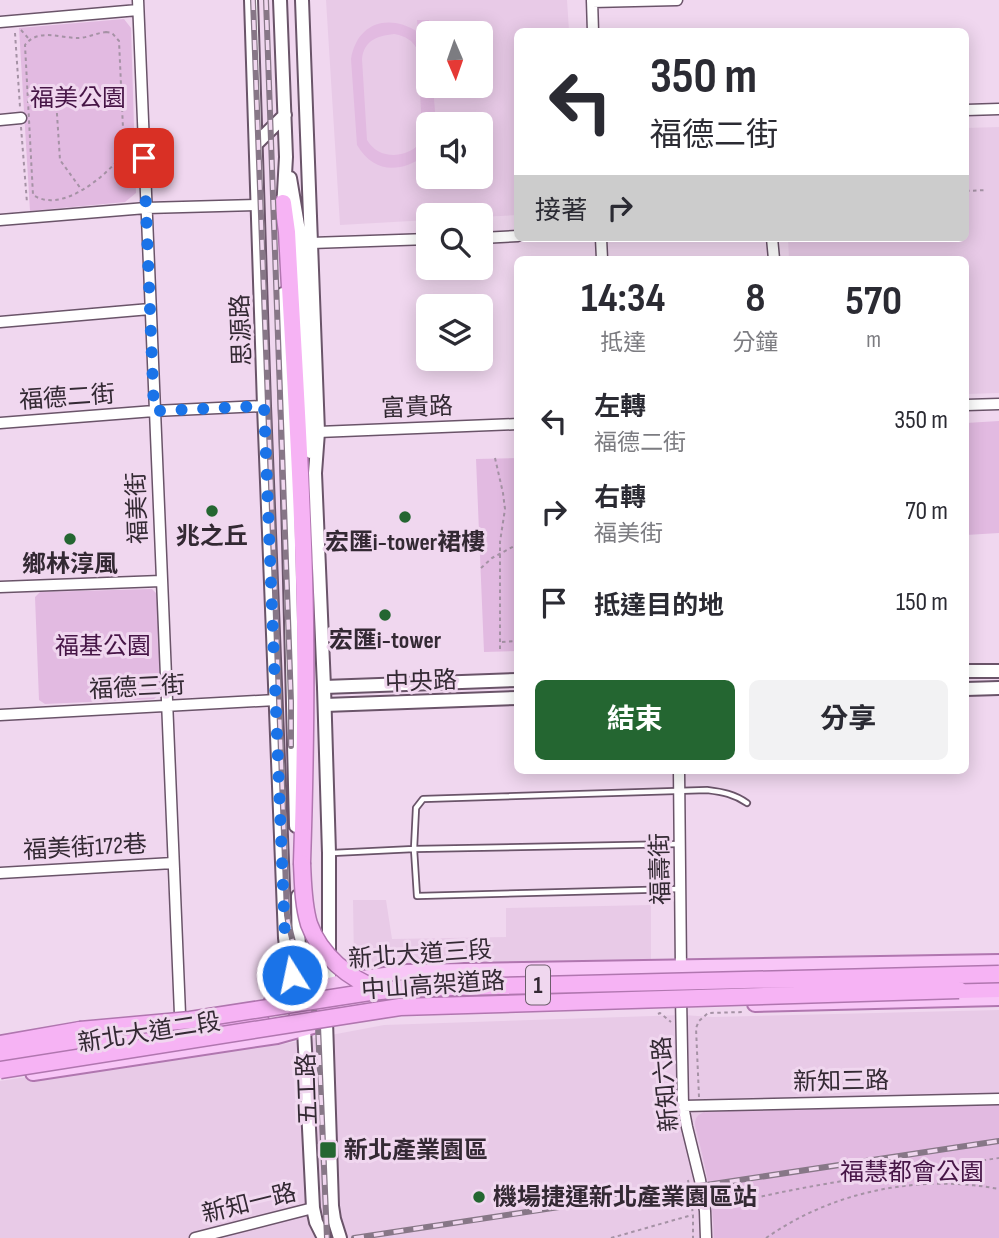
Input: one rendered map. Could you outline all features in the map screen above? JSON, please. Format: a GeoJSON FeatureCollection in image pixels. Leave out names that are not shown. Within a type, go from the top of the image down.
{"type":"FeatureCollection","features":[{"type":"Feature","properties":{"kind":"highway"},"geometry":{"type":"LineString","coordinates":[[283,202],[290,285],[304,567],[305,761],[302,863],[309,922],[314,937],[337,965],[372,987],[406,996],[521,1002]]}},
{"type":"Feature","properties":{"kind":"highway","name":"中山高架道路"},"geometry":{"type":"LineString","coordinates":[[0,1042],[80,1030],[190,1020],[360,993],[412,988],[999,974]]}},
{"type":"Feature","properties":{"kind":"highway","name":"中山高架道路"},"geometry":{"type":"LineString","coordinates":[[0,1070],[400,1007],[999,989]]}},
{"type":"Feature","properties":{"kind":"highway"},"geometry":{"type":"LineString","coordinates":[[0,1056],[123,1037],[303,1023],[328,1014]]}},
{"type":"Feature","properties":{"kind":"main road","name":"思源路"},"geometry":{"type":"LineString","coordinates":[[251,0],[285,938],[303,1023]]}},
{"type":"Feature","properties":{"kind":"main road","name":"思源路"},"geometry":{"type":"LineString","coordinates":[[280,0],[286,158],[281,232],[298,994]]}},
{"type":"Feature","properties":{"kind":"main road","name":"思源路"},"geometry":{"type":"LineString","coordinates":[[302,0],[329,853],[328,1014]]}},
{"type":"Feature","properties":{"kind":"main road"},"geometry":{"type":"LineString","coordinates":[[256,144],[285,116]]}},
{"type":"Feature","properties":{"kind":"main road","name":"思源路"},"geometry":{"type":"LineString","coordinates":[[286,158],[299,231],[307,428],[315,473]]}},
{"type":"Feature","properties":{"kind":"main road"},"geometry":{"type":"LineString","coordinates":[[969,671],[999,671]]}},
{"type":"Feature","properties":{"kind":"main road","name":"中央路"},"geometry":{"type":"LineString","coordinates":[[324,687],[514,680]]}},
{"type":"Feature","properties":{"kind":"main road"},"geometry":{"type":"LineString","coordinates":[[969,689],[999,688]]}},
{"type":"Feature","properties":{"kind":"main road","name":"中央路"},"geometry":{"type":"LineString","coordinates":[[325,705],[514,698]]}},
{"type":"Feature","properties":{"kind":"main road","name":"新北大道三段"},"geometry":{"type":"LineString","coordinates":[[298,994],[369,976],[407,972],[999,962]]}},
{"type":"Feature","properties":{"kind":"main road","name":"新北大道三段"},"geometry":{"type":"LineString","coordinates":[[298,994],[328,1014],[399,998],[999,981]]}},
{"type":"Feature","properties":{"kind":"main road","name":"新北大道二段"},"geometry":{"type":"LineString","coordinates":[[0,1042],[63,1028],[258,1004],[298,994]]}},
{"type":"Feature","properties":{"kind":"main road","name":"1"},"geometry":{"type":"LineString","coordinates":[[328,1014],[999,998]]}},
{"type":"Feature","properties":{"kind":"main road","name":"五工路"},"geometry":{"type":"LineString","coordinates":[[328,1014],[332,1206],[340,1238]]}},
{"type":"Feature","properties":{"kind":"main road","name":"新北大道二段"},"geometry":{"type":"LineString","coordinates":[[0,1078],[277,1036],[303,1023]]}},
{"type":"Feature","properties":{"kind":"main road","name":"五工路"},"geometry":{"type":"LineString","coordinates":[[303,1023],[313,1208],[324,1238]]}},
{"type":"Feature","properties":{"kind":"street"},"geometry":{"type":"LineString","coordinates":[[593,28],[592,1],[677,0]]}},
{"type":"Feature","properties":{"kind":"street"},"geometry":{"type":"LineString","coordinates":[[0,22],[138,5]]}},
{"type":"Feature","properties":{"kind":"street","name":"福美街"},"geometry":{"type":"LineString","coordinates":[[138,5],[180,1014]]}},
{"type":"Feature","properties":{"kind":"street"},"geometry":{"type":"LineString","coordinates":[[969,110],[999,109]]}},
{"type":"Feature","properties":{"kind":"street"},"geometry":{"type":"LineString","coordinates":[[0,120],[21,118]]}},
{"type":"Feature","properties":{"kind":"street"},"geometry":{"type":"LineString","coordinates":[[0,220],[146,208],[258,205]]}},
{"type":"Feature","properties":{"kind":"street"},"geometry":{"type":"LineString","coordinates":[[493,237],[514,236]]}},
{"type":"Feature","properties":{"kind":"street"},"geometry":{"type":"LineString","coordinates":[[311,243],[416,239]]}},
{"type":"Feature","properties":{"kind":"street"},"geometry":{"type":"LineString","coordinates":[[0,322],[150,309]]}},
{"type":"Feature","properties":{"kind":"street"},"geometry":{"type":"LineString","coordinates":[[969,405],[999,404]]}},
{"type":"Feature","properties":{"kind":"street","name":"福德二街"},"geometry":{"type":"LineString","coordinates":[[0,423],[264,406]]}},
{"type":"Feature","properties":{"kind":"street","name":"富貴路"},"geometry":{"type":"LineString","coordinates":[[317,432],[514,424]]}},
{"type":"Feature","properties":{"kind":"street"},"geometry":{"type":"LineString","coordinates":[[0,587],[161,581]]}},
{"type":"Feature","properties":{"kind":"street","name":"福德三街"},"geometry":{"type":"LineString","coordinates":[[0,715],[276,701]]}},
{"type":"Feature","properties":{"kind":"street","name":"福壽街"},"geometry":{"type":"LineString","coordinates":[[679,774],[681,968]]}},
{"type":"Feature","properties":{"kind":"street","name":"福美街172巷"},"geometry":{"type":"LineString","coordinates":[[0,873],[173,863]]}},
{"type":"Feature","properties":{"kind":"street","name":"新知六路"},"geometry":{"type":"LineString","coordinates":[[681,968],[683,1106],[701,1180],[706,1238]]}},
{"type":"Feature","properties":{"kind":"street","name":"新知三路"},"geometry":{"type":"LineString","coordinates":[[683,1106],[999,1098]]}},
{"type":"Feature","properties":{"kind":"street","name":"新知一路"},"geometry":{"type":"LineString","coordinates":[[195,1238],[313,1208]]}},
{"type":"Feature","properties":{"kind":"lane"},"geometry":{"type":"LineString","coordinates":[[681,889],[417,897],[414,849],[416,808],[423,799],[707,790],[725,792],[747,803]]}},
{"type":"Feature","properties":{"kind":"lane"},"geometry":{"type":"LineString","coordinates":[[329,853],[681,845]]}},
{"type":"Feature","properties":{"kind":"path"},"geometry":{"type":"LineString","coordinates":[[19,28],[29,40]]}},
{"type":"Feature","properties":{"kind":"path"},"geometry":{"type":"LineString","coordinates":[[112,33],[119,41],[124,150],[115,164],[82,190],[71,196],[55,199],[33,195],[24,50],[29,40],[53,34],[78,38],[112,33]]}},
{"type":"Feature","properties":{"kind":"path"},"geometry":{"type":"LineString","coordinates":[[56,99],[60,160],[82,190]]}},
{"type":"Feature","properties":{"kind":"path"},"geometry":{"type":"LineString","coordinates":[[969,191],[987,190]]}},
{"type":"Feature","properties":{"kind":"path"},"geometry":{"type":"LineString","coordinates":[[495,458],[505,509],[499,562],[500,652]]}},
{"type":"Feature","properties":{"kind":"path"},"geometry":{"type":"LineString","coordinates":[[481,568],[492,558],[514,546]]}},
{"type":"Feature","properties":{"kind":"path"},"geometry":{"type":"LineString","coordinates":[[500,642],[514,641]]}},
{"type":"Feature","properties":{"kind":"path"},"geometry":{"type":"LineString","coordinates":[[660,1013],[673,1027]]}},
{"type":"Feature","properties":{"kind":"path"},"geometry":{"type":"LineString","coordinates":[[702,1100],[699,1098],[696,1028],[708,1013]]}},
{"type":"Feature","properties":{"kind":"path"},"geometry":{"type":"LineString","coordinates":[[705,1211],[763,1195],[999,1158]]}},
{"type":"Feature","properties":{"kind":"path"},"geometry":{"type":"LineString","coordinates":[[688,1177],[693,1238]]}},
{"type":"Feature","properties":{"kind":"path"},"geometry":{"type":"LineString","coordinates":[[766,1238],[780,1228],[827,1205],[879,1188],[937,1182],[999,1189]]}},
{"type":"Feature","properties":{"kind":"path"},"geometry":{"type":"LineString","coordinates":[[611,1238],[693,1215]]}},
{"type":"Feature","properties":{"kind":"shaded area"},"geometry":{"type":"Polygon","coordinates":[[[326,0],[567,0],[569,28],[514,28],[514,215],[493,216],[493,203],[416,203],[416,221],[340,225],[326,0]]]}},
{"type":"Feature","properties":{"kind":"shaded area"},"geometry":{"type":"Polygon","coordinates":[[[999,127],[999,393],[969,394],[969,256],[789,256],[788,242],[969,242],[969,128],[999,127]]]}},
{"type":"Feature","properties":{"kind":"shaded area"},"geometry":{"type":"Polygon","coordinates":[[[353,900],[386,900],[392,939],[506,937],[506,908],[651,905],[651,962],[367,968],[354,963],[353,900]]]}},
{"type":"Feature","properties":{"kind":"shaded area"},"geometry":{"type":"Polygon","coordinates":[[[999,1010],[999,1238],[0,1238],[0,1081],[278,1045],[384,1025],[683,1015],[713,1017],[999,1010]]]}},
{"type":"Feature","properties":{"kind":"green space","name":"福美公園"},"geometry":{"type":"Polygon","coordinates":[[[124,19],[131,28],[136,193],[125,202],[30,211],[19,28],[124,19]]]}},
{"type":"Feature","properties":{"kind":"green space"},"geometry":{"type":"Polygon","coordinates":[[[385,23],[407,26],[416,31],[416,47],[405,37],[388,35],[372,40],[365,48],[362,59],[367,140],[372,147],[386,154],[394,155],[416,147],[416,161],[388,168],[371,161],[357,145],[351,59],[354,47],[367,30],[385,23]]]}},
{"type":"Feature","properties":{"kind":"green space"},"geometry":{"type":"Polygon","coordinates":[[[420,98],[434,98],[435,112],[421,112],[420,98]]]}},
{"type":"Feature","properties":{"kind":"green space"},"geometry":{"type":"Polygon","coordinates":[[[999,421],[999,533],[969,535],[969,423],[999,421]]]}},
{"type":"Feature","properties":{"kind":"green space"},"geometry":{"type":"Polygon","coordinates":[[[514,458],[514,651],[484,652],[476,459],[514,458]]]}},
{"type":"Feature","properties":{"kind":"green space","name":"福基公園"},"geometry":{"type":"Polygon","coordinates":[[[152,589],[158,595],[160,694],[154,699],[45,704],[39,700],[35,597],[40,592],[152,589]]]}},
{"type":"Feature","properties":{"kind":"green space","name":"福慧都會公園"},"geometry":{"type":"Polygon","coordinates":[[[999,1104],[999,1238],[714,1238],[710,1195],[695,1125],[697,1117],[704,1112],[999,1104]]]}},
{"type":"Feature","properties":{"kind":"railway"},"geometry":{"type":"LineString","coordinates":[[253,0],[287,915],[318,1026],[327,1238]]}},
{"type":"Feature","properties":{"kind":"railway"},"geometry":{"type":"LineString","coordinates":[[266,0],[291,746]]}},
{"type":"Feature","properties":{"kind":"railway"},"geometry":{"type":"LineString","coordinates":[[354,1238],[999,1141]]}},
{"type":"Feature","properties":{"kind":"place","name":"兆之丘"},"geometry":{"type":"Point","coordinates":[212,511]}},
{"type":"Feature","properties":{"kind":"place","name":"宏匯i-tower裙樓"},"geometry":{"type":"Point","coordinates":[405,517]}},
{"type":"Feature","properties":{"kind":"place","name":"鄉林淳風"},"geometry":{"type":"Point","coordinates":[70,539]}},
{"type":"Feature","properties":{"kind":"place","name":"宏匯i-tower"},"geometry":{"type":"Point","coordinates":[385,615]}},
{"type":"Feature","properties":{"kind":"place","name":"新北產業園區"},"geometry":{"type":"Point","coordinates":[328,1150]}},
{"type":"Feature","properties":{"kind":"place","name":"機場捷運新北產業園區站"},"geometry":{"type":"Point","coordinates":[479,1197]}},
{"type":"Feature","properties":{"kind":"route"},"geometry":{"type":"LineString","coordinates":[[144,158],[154,411],[264,406],[285,938],[292,975]]}}]}
